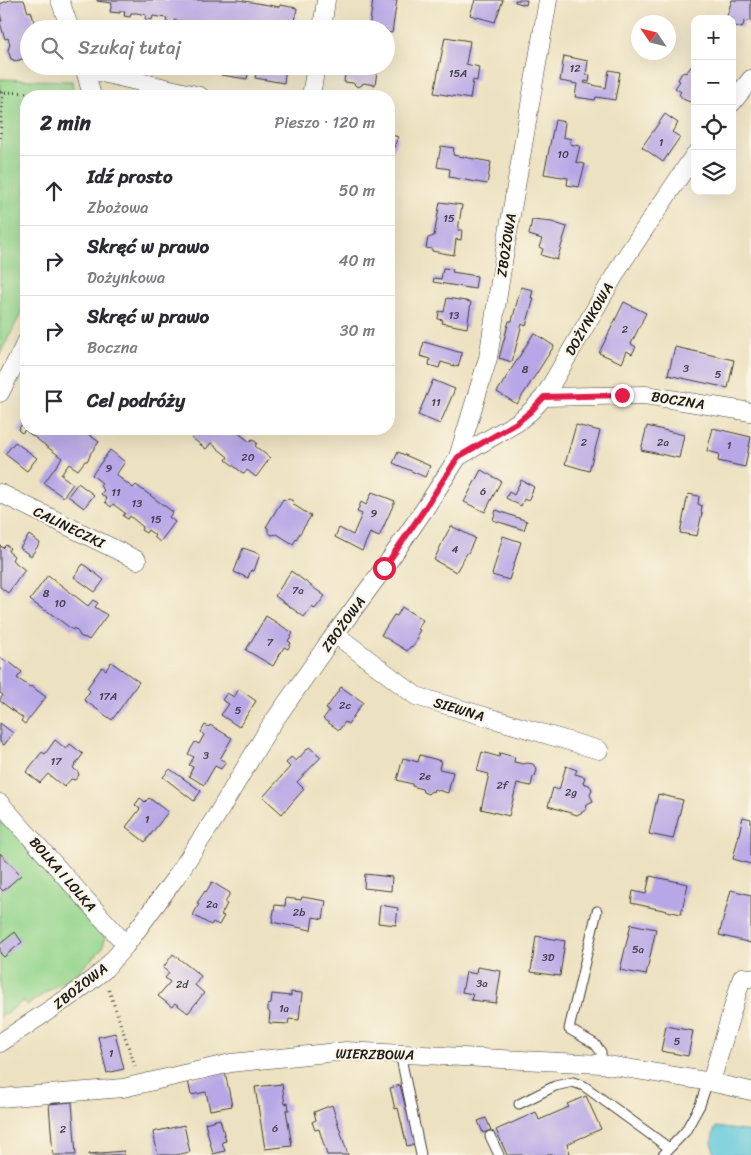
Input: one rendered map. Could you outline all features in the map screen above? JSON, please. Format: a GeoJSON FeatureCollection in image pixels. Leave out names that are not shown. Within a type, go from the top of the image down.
{"type":"FeatureCollection","features":[{"type":"Feature","properties":{"kind":"street"},"geometry":{"type":"LineString","coordinates":[[60,0],[67,20]]}},
{"type":"Feature","properties":{"kind":"street"},"geometry":{"type":"LineString","coordinates":[[323,20],[326,0]]}},
{"type":"Feature","properties":{"kind":"street","name":"ZBOŻOWA"},"geometry":{"type":"LineString","coordinates":[[0,1043],[75,993],[103,971],[126,945],[176,877],[217,815],[269,728],[414,525],[458,457],[488,358],[548,0]]}},
{"type":"Feature","properties":{"kind":"street"},"geometry":{"type":"LineString","coordinates":[[87,75],[91,90]]}},
{"type":"Feature","properties":{"kind":"street"},"geometry":{"type":"LineString","coordinates":[[114,75],[175,90]]}},
{"type":"Feature","properties":{"kind":"street"},"geometry":{"type":"LineString","coordinates":[[312,90],[314,75]]}},
{"type":"Feature","properties":{"kind":"street"},"geometry":{"type":"LineString","coordinates":[[736,98],[751,79]]}},
{"type":"Feature","properties":{"kind":"street","name":"DOŻYNKOWA"},"geometry":{"type":"LineString","coordinates":[[458,457],[518,422],[544,397],[623,261],[691,160]]}},
{"type":"Feature","properties":{"kind":"street"},"geometry":{"type":"LineString","coordinates":[[0,393],[20,354]]}},
{"type":"Feature","properties":{"kind":"street","name":"BOCZNA"},"geometry":{"type":"LineString","coordinates":[[544,397],[644,395],[751,412]]}},
{"type":"Feature","properties":{"kind":"street","name":"CALINECZKI"},"geometry":{"type":"LineString","coordinates":[[0,493],[137,560]]}},
{"type":"Feature","properties":{"kind":"street","name":"SIEWNA"},"geometry":{"type":"LineString","coordinates":[[335,634],[416,696],[599,750]]}},
{"type":"Feature","properties":{"kind":"street","name":"BOLKA I LOLKA"},"geometry":{"type":"LineString","coordinates":[[0,803],[126,945]]}},
{"type":"Feature","properties":{"kind":"street"},"geometry":{"type":"LineString","coordinates":[[710,1082],[742,977],[751,978]]}},
{"type":"Feature","properties":{"kind":"street","name":"WIERZBOWA"},"geometry":{"type":"LineString","coordinates":[[0,1098],[123,1088],[231,1063],[346,1051],[601,1064],[710,1082],[751,1091]]}},
{"type":"Feature","properties":{"kind":"lane"},"geometry":{"type":"LineString","coordinates":[[597,911],[569,1029],[595,1044],[600,1052],[601,1064]]}},
{"type":"Feature","properties":{"kind":"lane"},"geometry":{"type":"LineString","coordinates":[[400,1054],[421,1155]]}},
{"type":"Feature","properties":{"kind":"lane"},"geometry":{"type":"LineString","coordinates":[[519,1104],[555,1086],[573,1082],[584,1086],[666,1152],[685,1132],[710,1082]]}},
{"type":"Feature","properties":{"kind":"lane"},"geometry":{"type":"LineString","coordinates":[[490,1136],[499,1155]]}},
{"type":"Feature","properties":{"kind":"path"},"geometry":{"type":"LineString","coordinates":[[0,138],[2,92],[20,93]]}},
{"type":"Feature","properties":{"kind":"path"},"geometry":{"type":"LineString","coordinates":[[103,971],[141,1084]]}},
{"type":"Feature","properties":{"kind":"green space"},"geometry":{"type":"Polygon","coordinates":[[[0,79],[72,81],[73,90],[20,90],[20,316],[0,354],[0,79]]]}},
{"type":"Feature","properties":{"kind":"green space"},"geometry":{"type":"Polygon","coordinates":[[[0,813],[105,935],[103,948],[80,970],[27,1005],[23,1001],[0,1018],[0,813]]]}},
{"type":"Feature","properties":{"kind":"water"},"geometry":{"type":"Polygon","coordinates":[[[716,1127],[751,1132],[751,1155],[715,1155],[712,1141],[716,1127]]]}},
{"type":"Feature","properties":{"kind":"building"},"geometry":{"type":"Polygon","coordinates":[[[10,0],[24,0],[28,12],[31,11],[34,20],[20,20],[20,60],[16,61],[11,59],[8,50],[10,44],[8,38],[5,39],[0,23],[2,21],[0,4],[10,0]]]}},
{"type":"Feature","properties":{"kind":"building"},"geometry":{"type":"Polygon","coordinates":[[[239,0],[297,8],[295,20],[166,20],[167,18],[153,16],[152,20],[145,19],[146,15],[137,13],[131,13],[130,17],[124,16],[125,11],[120,11],[120,13],[110,12],[112,3],[97,1],[239,0]]]}},
{"type":"Feature","properties":{"kind":"building"},"geometry":{"type":"Polygon","coordinates":[[[373,0],[397,0],[394,20],[370,20],[373,0]]]}},
{"type":"Feature","properties":{"kind":"building"},"geometry":{"type":"Polygon","coordinates":[[[475,0],[503,0],[495,22],[470,15],[475,0]]]}},
{"type":"Feature","properties":{"kind":"building"},"geometry":{"type":"Polygon","coordinates":[[[515,0],[527,0],[526,5],[515,2],[515,0]]]}},
{"type":"Feature","properties":{"kind":"building"},"geometry":{"type":"Polygon","coordinates":[[[732,0],[751,0],[751,22],[745,20],[742,28],[736,26],[736,15],[727,15],[732,0]]]}},
{"type":"Feature","properties":{"kind":"building"},"geometry":{"type":"Polygon","coordinates":[[[445,37],[470,41],[466,64],[479,67],[477,81],[473,80],[470,99],[434,93],[445,37]]]}},
{"type":"Feature","properties":{"kind":"building"},"geometry":{"type":"Polygon","coordinates":[[[564,56],[588,61],[586,75],[590,75],[589,82],[585,81],[584,83],[606,88],[609,70],[620,72],[615,100],[596,97],[595,100],[575,97],[577,84],[560,81],[564,56]]]}},
{"type":"Feature","properties":{"kind":"building"},"geometry":{"type":"Polygon","coordinates":[[[691,67],[690,102],[683,99],[679,94],[681,92],[675,88],[680,81],[678,80],[681,74],[686,73],[691,67]]]}},
{"type":"Feature","properties":{"kind":"building"},"geometry":{"type":"Polygon","coordinates":[[[221,75],[248,75],[247,79],[221,75]]]}},
{"type":"Feature","properties":{"kind":"building"},"geometry":{"type":"Polygon","coordinates":[[[256,75],[285,75],[284,83],[255,78],[256,75]]]}},
{"type":"Feature","properties":{"kind":"building"},"geometry":{"type":"Polygon","coordinates":[[[345,75],[377,75],[375,85],[363,83],[358,87],[353,83],[344,82],[345,75]]]}},
{"type":"Feature","properties":{"kind":"building"},"geometry":{"type":"Polygon","coordinates":[[[665,114],[678,123],[672,132],[680,137],[663,162],[642,147],[665,114]]]}},
{"type":"Feature","properties":{"kind":"building"},"geometry":{"type":"Polygon","coordinates":[[[555,120],[565,122],[563,137],[571,139],[570,144],[580,146],[576,162],[585,164],[579,187],[567,185],[568,178],[544,174],[555,120]]]}},
{"type":"Feature","properties":{"kind":"building"},"geometry":{"type":"Polygon","coordinates":[[[441,146],[454,148],[453,155],[491,162],[487,184],[449,177],[450,169],[437,167],[441,146]]]}},
{"type":"Feature","properties":{"kind":"building"},"geometry":{"type":"Polygon","coordinates":[[[440,202],[462,205],[458,230],[462,230],[461,240],[456,239],[454,255],[426,248],[428,238],[434,236],[440,202]]]}},
{"type":"Feature","properties":{"kind":"building"},"geometry":{"type":"Polygon","coordinates":[[[532,220],[552,222],[567,227],[557,260],[541,255],[543,249],[539,247],[542,239],[529,235],[532,220]]]}},
{"type":"Feature","properties":{"kind":"building"},"geometry":{"type":"Polygon","coordinates":[[[443,268],[453,269],[452,272],[477,276],[475,289],[433,282],[434,278],[441,279],[443,268]]]}},
{"type":"Feature","properties":{"kind":"building"},"geometry":{"type":"Polygon","coordinates":[[[521,287],[533,290],[531,298],[534,298],[526,326],[522,324],[512,362],[499,358],[521,287]]]}},
{"type":"Feature","properties":{"kind":"building"},"geometry":{"type":"Polygon","coordinates":[[[447,298],[471,302],[467,328],[442,323],[443,320],[438,319],[439,311],[444,312],[447,298]]]}},
{"type":"Feature","properties":{"kind":"building"},"geometry":{"type":"Polygon","coordinates":[[[624,302],[646,313],[631,344],[636,347],[632,354],[627,351],[622,363],[599,353],[624,302]]]}},
{"type":"Feature","properties":{"kind":"building"},"geometry":{"type":"Polygon","coordinates":[[[534,333],[554,346],[517,404],[497,392],[534,333]]]}},
{"type":"Feature","properties":{"kind":"building"},"geometry":{"type":"Polygon","coordinates":[[[424,342],[462,353],[458,367],[441,362],[439,368],[429,365],[430,359],[420,356],[424,342]]]}},
{"type":"Feature","properties":{"kind":"building"},"geometry":{"type":"Polygon","coordinates":[[[675,347],[734,360],[728,388],[668,375],[675,347]]]}},
{"type":"Feature","properties":{"kind":"building"},"geometry":{"type":"Polygon","coordinates":[[[433,380],[455,389],[440,424],[418,415],[433,380]]]}},
{"type":"Feature","properties":{"kind":"building"},"geometry":{"type":"Polygon","coordinates":[[[576,425],[600,431],[589,471],[565,464],[576,425]]]}},
{"type":"Feature","properties":{"kind":"building"},"geometry":{"type":"Polygon","coordinates":[[[647,426],[684,435],[679,458],[641,450],[647,426]]]}},
{"type":"Feature","properties":{"kind":"building"},"geometry":{"type":"Polygon","coordinates":[[[713,428],[751,437],[745,467],[718,461],[719,454],[707,451],[713,428]]]}},
{"type":"Feature","properties":{"kind":"building"},"geometry":{"type":"Polygon","coordinates":[[[32,435],[90,435],[99,442],[87,461],[78,470],[69,464],[61,475],[73,484],[63,497],[44,483],[62,458],[32,435]]]}},
{"type":"Feature","properties":{"kind":"building"},"geometry":{"type":"Polygon","coordinates":[[[195,435],[241,435],[250,442],[252,439],[257,443],[255,446],[270,458],[256,477],[247,470],[244,474],[226,460],[228,457],[211,443],[206,449],[192,438],[195,435]]]}},
{"type":"Feature","properties":{"kind":"building"},"geometry":{"type":"Polygon","coordinates":[[[15,442],[37,458],[27,471],[5,454],[15,442]]]}},
{"type":"Feature","properties":{"kind":"building"},"geometry":{"type":"Polygon","coordinates":[[[110,450],[125,462],[116,475],[133,488],[136,485],[173,512],[169,517],[175,522],[160,542],[148,530],[146,533],[141,530],[143,527],[130,516],[128,519],[123,516],[125,513],[113,504],[111,507],[105,502],[107,499],[101,494],[104,490],[100,486],[102,483],[92,475],[110,450]]]}},
{"type":"Feature","properties":{"kind":"building"},"geometry":{"type":"Polygon","coordinates":[[[398,452],[430,466],[425,477],[393,463],[398,452]]]}},
{"type":"Feature","properties":{"kind":"building"},"geometry":{"type":"Polygon","coordinates":[[[481,470],[501,481],[485,512],[464,502],[481,470]]]}},
{"type":"Feature","properties":{"kind":"building"},"geometry":{"type":"Polygon","coordinates":[[[521,480],[534,487],[528,501],[524,499],[521,506],[506,498],[509,492],[514,495],[521,480]]]}},
{"type":"Feature","properties":{"kind":"building"},"geometry":{"type":"Polygon","coordinates":[[[78,483],[94,495],[84,508],[68,496],[78,483]]]}},
{"type":"Feature","properties":{"kind":"building"},"geometry":{"type":"Polygon","coordinates":[[[372,492],[395,501],[379,537],[370,533],[362,551],[335,537],[339,528],[353,535],[362,514],[357,512],[361,502],[366,505],[372,492]]]}},
{"type":"Feature","properties":{"kind":"building"},"geometry":{"type":"Polygon","coordinates":[[[688,494],[699,496],[698,504],[702,506],[697,536],[680,533],[688,494]]]}},
{"type":"Feature","properties":{"kind":"building"},"geometry":{"type":"Polygon","coordinates":[[[283,499],[293,501],[294,505],[311,516],[293,544],[277,534],[272,535],[266,527],[283,499]]]}},
{"type":"Feature","properties":{"kind":"building"},"geometry":{"type":"Polygon","coordinates":[[[496,510],[527,521],[524,530],[493,520],[496,510]]]}},
{"type":"Feature","properties":{"kind":"building"},"geometry":{"type":"Polygon","coordinates":[[[451,526],[475,538],[456,572],[434,560],[451,526]]]}},
{"type":"Feature","properties":{"kind":"building"},"geometry":{"type":"Polygon","coordinates":[[[29,535],[40,543],[31,556],[20,548],[29,535]]]}},
{"type":"Feature","properties":{"kind":"building"},"geometry":{"type":"Polygon","coordinates":[[[503,536],[521,542],[509,580],[492,575],[503,536]]]}},
{"type":"Feature","properties":{"kind":"building"},"geometry":{"type":"Polygon","coordinates":[[[0,545],[3,548],[6,545],[10,548],[8,551],[14,556],[12,560],[25,570],[8,593],[0,587],[0,545]]]}},
{"type":"Feature","properties":{"kind":"building"},"geometry":{"type":"Polygon","coordinates":[[[243,548],[260,554],[254,571],[251,570],[248,578],[234,572],[243,548]]]}},
{"type":"Feature","properties":{"kind":"building"},"geometry":{"type":"Polygon","coordinates":[[[83,564],[104,580],[95,592],[74,577],[83,564]]]}},
{"type":"Feature","properties":{"kind":"building"},"geometry":{"type":"Polygon","coordinates":[[[291,571],[325,596],[315,609],[312,606],[304,617],[275,596],[291,571]]]}},
{"type":"Feature","properties":{"kind":"building"},"geometry":{"type":"Polygon","coordinates":[[[48,575],[88,606],[93,600],[98,603],[95,607],[107,615],[89,640],[80,636],[74,628],[73,630],[30,600],[48,575]]]}},
{"type":"Feature","properties":{"kind":"building"},"geometry":{"type":"Polygon","coordinates":[[[402,607],[423,620],[418,629],[420,630],[417,635],[418,638],[407,651],[381,635],[394,615],[397,616],[402,607]]]}},
{"type":"Feature","properties":{"kind":"building"},"geometry":{"type":"Polygon","coordinates":[[[266,616],[293,633],[288,641],[291,643],[288,649],[284,647],[273,666],[246,650],[266,616]]]}},
{"type":"Feature","properties":{"kind":"building"},"geometry":{"type":"Polygon","coordinates":[[[0,657],[22,672],[17,678],[46,697],[25,724],[21,721],[23,718],[0,701],[3,695],[0,693],[0,657]]]}},
{"type":"Feature","properties":{"kind":"building"},"geometry":{"type":"Polygon","coordinates":[[[111,662],[139,682],[112,720],[84,700],[90,691],[87,688],[102,667],[106,670],[111,662]]]}},
{"type":"Feature","properties":{"kind":"building"},"geometry":{"type":"Polygon","coordinates":[[[341,687],[363,702],[348,724],[345,722],[339,730],[323,719],[329,711],[326,709],[341,687]]]}},
{"type":"Feature","properties":{"kind":"building"},"geometry":{"type":"Polygon","coordinates":[[[239,689],[256,701],[239,727],[221,715],[229,704],[222,700],[227,693],[234,697],[239,689]]]}},
{"type":"Feature","properties":{"kind":"building"},"geometry":{"type":"Polygon","coordinates":[[[0,723],[13,733],[4,745],[0,742],[0,723]]]}},
{"type":"Feature","properties":{"kind":"building"},"geometry":{"type":"Polygon","coordinates":[[[205,725],[209,727],[210,725],[232,738],[220,759],[226,762],[221,769],[215,766],[204,785],[189,776],[193,767],[189,765],[194,757],[188,754],[195,742],[199,744],[204,735],[201,732],[205,725]]]}},
{"type":"Feature","properties":{"kind":"building"},"geometry":{"type":"Polygon","coordinates":[[[55,740],[66,749],[70,744],[83,754],[73,768],[79,775],[75,780],[71,779],[64,787],[48,774],[40,783],[26,772],[42,752],[45,754],[55,740]]]}},
{"type":"Feature","properties":{"kind":"building"},"geometry":{"type":"Polygon","coordinates":[[[309,747],[321,757],[297,782],[304,789],[282,814],[263,797],[290,767],[286,763],[291,757],[296,761],[309,747]]]}},
{"type":"Feature","properties":{"kind":"building"},"geometry":{"type":"Polygon","coordinates":[[[482,752],[499,757],[500,753],[515,757],[514,762],[533,764],[537,770],[531,786],[517,783],[509,816],[481,809],[489,774],[477,771],[482,752]]]}},
{"type":"Feature","properties":{"kind":"building"},"geometry":{"type":"Polygon","coordinates":[[[420,755],[441,761],[439,769],[453,772],[448,793],[434,789],[433,792],[431,791],[428,794],[423,792],[422,789],[412,786],[412,784],[397,780],[403,758],[418,762],[420,755]]]}},
{"type":"Feature","properties":{"kind":"building"},"geometry":{"type":"Polygon","coordinates":[[[566,766],[577,770],[575,774],[585,777],[583,783],[589,785],[592,789],[590,795],[593,801],[587,804],[586,810],[577,815],[548,806],[553,788],[559,790],[566,766]]]}},
{"type":"Feature","properties":{"kind":"building"},"geometry":{"type":"Polygon","coordinates":[[[170,769],[201,791],[194,801],[163,777],[170,769]]]}},
{"type":"Feature","properties":{"kind":"building"},"geometry":{"type":"Polygon","coordinates":[[[658,794],[683,800],[673,839],[649,834],[658,794]]]}},
{"type":"Feature","properties":{"kind":"building"},"geometry":{"type":"Polygon","coordinates":[[[140,798],[145,802],[149,798],[168,812],[145,842],[126,827],[140,809],[135,805],[140,798]]]}},
{"type":"Feature","properties":{"kind":"building"},"geometry":{"type":"Polygon","coordinates":[[[743,817],[751,819],[751,864],[733,859],[743,817]]]}},
{"type":"Feature","properties":{"kind":"building"},"geometry":{"type":"Polygon","coordinates":[[[0,853],[21,875],[3,891],[0,888],[0,853]]]}},
{"type":"Feature","properties":{"kind":"building"},"geometry":{"type":"Polygon","coordinates":[[[365,874],[392,877],[391,891],[364,888],[365,874]]]}},
{"type":"Feature","properties":{"kind":"building"},"geometry":{"type":"Polygon","coordinates":[[[650,876],[688,884],[681,914],[631,903],[633,891],[646,894],[650,876]]]}},
{"type":"Feature","properties":{"kind":"building"},"geometry":{"type":"Polygon","coordinates":[[[212,882],[230,893],[221,915],[224,916],[219,925],[213,922],[211,925],[193,915],[199,904],[197,903],[212,882]]]}},
{"type":"Feature","properties":{"kind":"building"},"geometry":{"type":"Polygon","coordinates":[[[731,890],[751,895],[751,943],[719,935],[731,890]]]}},
{"type":"Feature","properties":{"kind":"building"},"geometry":{"type":"Polygon","coordinates":[[[302,897],[326,901],[323,919],[313,917],[311,930],[272,922],[275,905],[285,906],[286,898],[301,900],[302,897]]]}},
{"type":"Feature","properties":{"kind":"building"},"geometry":{"type":"Polygon","coordinates":[[[380,905],[398,908],[396,925],[378,923],[380,905]]]}},
{"type":"Feature","properties":{"kind":"building"},"geometry":{"type":"Polygon","coordinates":[[[631,924],[656,929],[646,975],[620,970],[631,924]]]}},
{"type":"Feature","properties":{"kind":"building"},"geometry":{"type":"Polygon","coordinates":[[[15,932],[22,942],[4,957],[0,953],[0,944],[15,932]]]}},
{"type":"Feature","properties":{"kind":"building"},"geometry":{"type":"Polygon","coordinates":[[[536,936],[565,941],[560,976],[531,972],[536,936]]]}},
{"type":"Feature","properties":{"kind":"building"},"geometry":{"type":"Polygon","coordinates":[[[173,954],[201,976],[195,985],[204,993],[188,1013],[175,1003],[172,1007],[158,996],[170,982],[165,978],[169,973],[163,968],[173,954]]]}},
{"type":"Feature","properties":{"kind":"building"},"geometry":{"type":"Polygon","coordinates":[[[477,967],[501,971],[496,1003],[471,1000],[473,994],[462,992],[466,972],[476,974],[477,967]]]}},
{"type":"Feature","properties":{"kind":"building"},"geometry":{"type":"Polygon","coordinates":[[[291,992],[302,993],[299,1020],[289,1019],[288,1024],[269,1023],[270,1013],[268,1005],[271,1004],[272,994],[291,996],[291,992]]]}},
{"type":"Feature","properties":{"kind":"building"},"geometry":{"type":"Polygon","coordinates":[[[666,1026],[693,1031],[688,1056],[661,1051],[666,1026]]]}},
{"type":"Feature","properties":{"kind":"building"},"geometry":{"type":"Polygon","coordinates":[[[115,1033],[124,1069],[107,1073],[98,1037],[115,1033]]]}},
{"type":"Feature","properties":{"kind":"building"},"geometry":{"type":"Polygon","coordinates":[[[225,1072],[232,1106],[210,1110],[206,1092],[191,1095],[188,1080],[225,1072]]]}},
{"type":"Feature","properties":{"kind":"building"},"geometry":{"type":"Polygon","coordinates":[[[282,1084],[285,1104],[288,1103],[289,1110],[286,1110],[292,1146],[265,1149],[255,1087],[282,1084]]]}},
{"type":"Feature","properties":{"kind":"building"},"geometry":{"type":"Polygon","coordinates":[[[400,1085],[415,1144],[407,1146],[398,1108],[395,1109],[390,1088],[400,1085]]]}},
{"type":"Feature","properties":{"kind":"building"},"geometry":{"type":"Polygon","coordinates":[[[586,1096],[601,1129],[567,1144],[570,1153],[565,1155],[507,1155],[496,1130],[536,1112],[539,1120],[569,1107],[567,1104],[586,1096]]]}},
{"type":"Feature","properties":{"kind":"building"},"geometry":{"type":"Polygon","coordinates":[[[72,1102],[76,1155],[53,1155],[49,1104],[72,1102]]]}},
{"type":"Feature","properties":{"kind":"building"},"geometry":{"type":"Polygon","coordinates":[[[332,1105],[348,1155],[327,1155],[319,1129],[315,1130],[312,1122],[316,1120],[314,1112],[332,1105]]]}},
{"type":"Feature","properties":{"kind":"building"},"geometry":{"type":"Polygon","coordinates":[[[486,1118],[491,1130],[483,1133],[478,1121],[486,1118]]]}},
{"type":"Feature","properties":{"kind":"building"},"geometry":{"type":"Polygon","coordinates":[[[220,1119],[226,1141],[222,1142],[225,1151],[213,1154],[205,1123],[220,1119]]]}},
{"type":"Feature","properties":{"kind":"building"},"geometry":{"type":"Polygon","coordinates":[[[184,1125],[190,1152],[176,1155],[158,1155],[153,1132],[184,1125]]]}},
{"type":"Feature","properties":{"kind":"building"},"geometry":{"type":"Polygon","coordinates":[[[124,1151],[124,1155],[89,1155],[89,1154],[124,1151]]]}},
{"type":"Feature","properties":{"kind":"route"},"geometry":{"type":"LineString","coordinates":[[384,568],[458,457],[518,422],[544,397],[622,395]]}}]}
